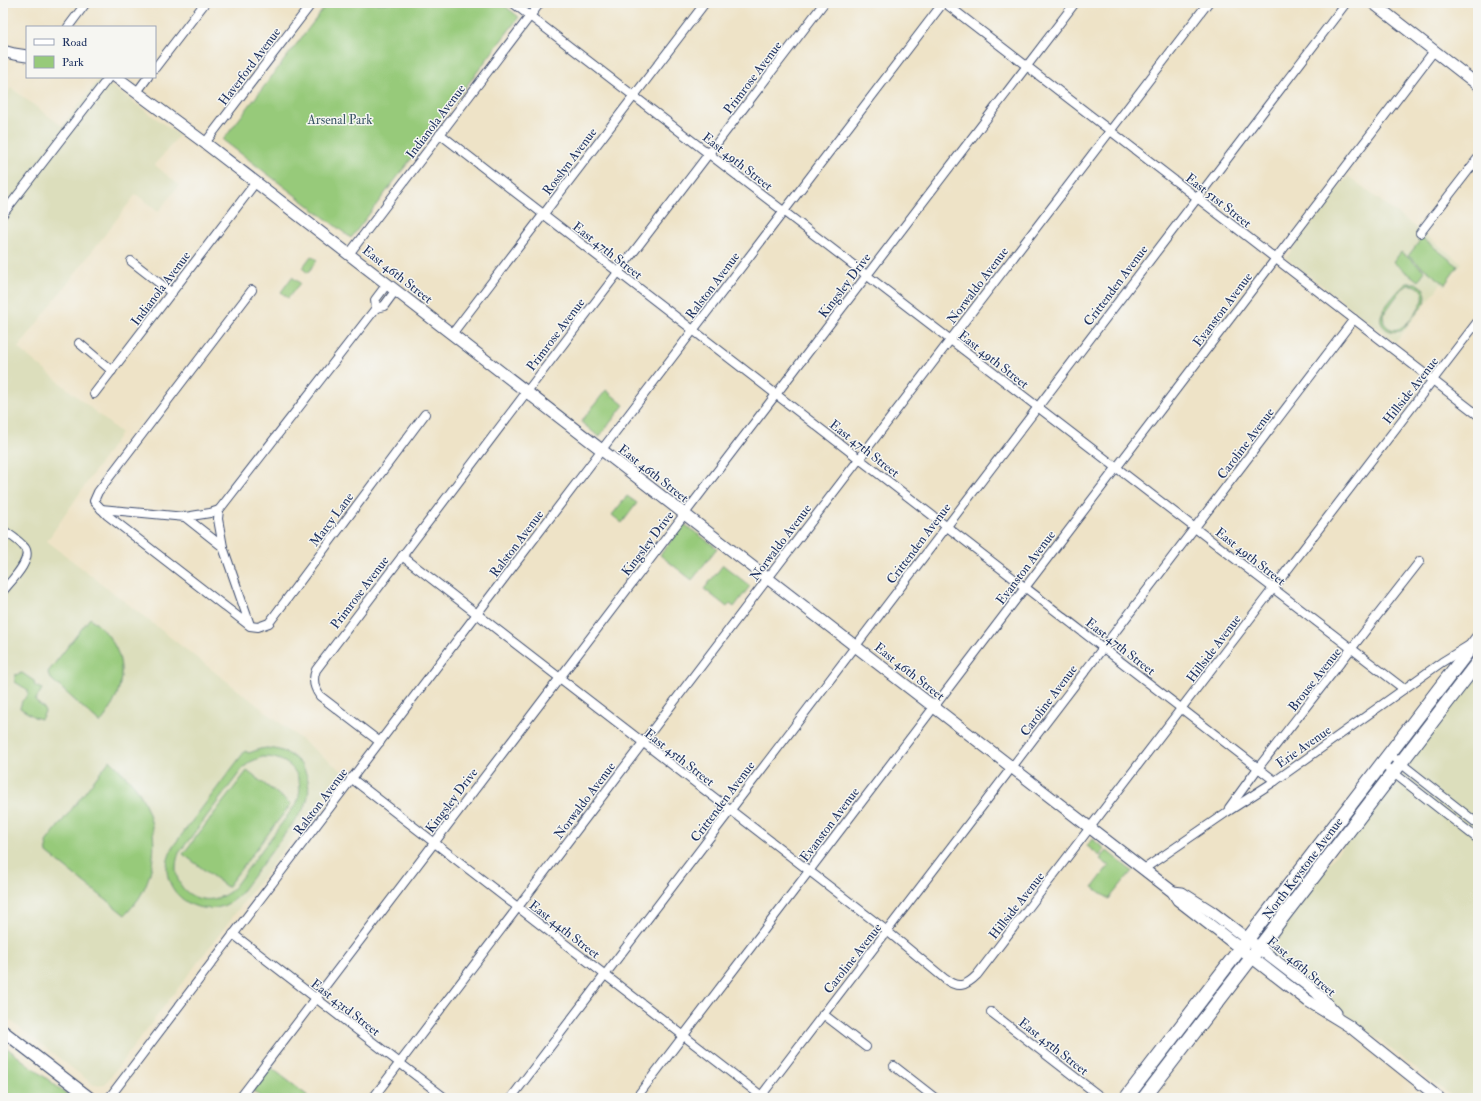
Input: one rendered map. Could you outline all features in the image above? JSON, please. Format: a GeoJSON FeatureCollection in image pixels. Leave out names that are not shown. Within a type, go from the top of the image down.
{"type":"FeatureCollection","features":[{"type":"Feature","properties":{"kind":"main road"},"geometry":{"type":"LineString","coordinates":[[1373,3],[1478,85]]}},
{"type":"Feature","properties":{"kind":"main road"},"geometry":{"type":"LineString","coordinates":[[3,51],[26,56]]}},
{"type":"Feature","properties":{"kind":"main road","name":"East 46th Street"},"geometry":{"type":"LineString","coordinates":[[117,78],[256,182],[1173,892],[1182,893],[1204,907],[1243,944],[1255,952],[1308,1001],[1349,1026],[1440,1098]]}},
{"type":"Feature","properties":{"kind":"main road","name":"North Keystone Avenue"},"geometry":{"type":"LineString","coordinates":[[1126,1098],[1476,640]]}},
{"type":"Feature","properties":{"kind":"main road","name":"North Keystone Avenue"},"geometry":{"type":"LineString","coordinates":[[1144,1098],[1396,767],[1478,662]]}},
{"type":"Feature","properties":{"kind":"main road"},"geometry":{"type":"LineString","coordinates":[[3,1031],[90,1098]]}},
{"type":"Feature","properties":{"kind":"street"},"geometry":{"type":"LineString","coordinates":[[69,26],[86,3]]}},
{"type":"Feature","properties":{"kind":"street"},"geometry":{"type":"LineString","coordinates":[[156,67],[204,3]]}},
{"type":"Feature","properties":{"kind":"street","name":"Haverford Avenue"},"geometry":{"type":"LineString","coordinates":[[205,143],[312,3]]}},
{"type":"Feature","properties":{"kind":"street","name":"East 49th Street"},"geometry":{"type":"LineString","coordinates":[[513,3],[1404,689]]}},
{"type":"Feature","properties":{"kind":"street","name":"Indianola Avenue"},"geometry":{"type":"LineString","coordinates":[[348,254],[540,3]]}},
{"type":"Feature","properties":{"kind":"street","name":"Rosslyn Avenue"},"geometry":{"type":"LineString","coordinates":[[452,334],[705,3]]}},
{"type":"Feature","properties":{"kind":"street","name":"Primrose Avenue"},"geometry":{"type":"LineString","coordinates":[[380,742],[320,696],[314,684],[314,676],[318,668],[526,392],[824,3]]}},
{"type":"Feature","properties":{"kind":"street","name":"East 51st Street"},"geometry":{"type":"LineString","coordinates":[[944,3],[1478,415]]}},
{"type":"Feature","properties":{"kind":"street","name":"Ralston Avenue"},"geometry":{"type":"LineString","coordinates":[[109,1098],[783,211],[944,3]]}},
{"type":"Feature","properties":{"kind":"street","name":"Kingsley Drive"},"geometry":{"type":"LineString","coordinates":[[240,1098],[1075,3]]}},
{"type":"Feature","properties":{"kind":"street","name":"Norwaldo Avenue"},"geometry":{"type":"LineString","coordinates":[[373,1098],[768,578],[1208,3]]}},
{"type":"Feature","properties":{"kind":"street","name":"Crittenden Avenue"},"geometry":{"type":"LineString","coordinates":[[510,1098],[1346,3]]}},
{"type":"Feature","properties":{"kind":"street","name":"Evanston Avenue"},"geometry":{"type":"LineString","coordinates":[[636,1098],[933,706],[1434,51]]}},
{"type":"Feature","properties":{"kind":"street"},"geometry":{"type":"LineString","coordinates":[[3,214],[108,78]]}},
{"type":"Feature","properties":{"kind":"street"},"geometry":{"type":"LineString","coordinates":[[137,92],[147,78]]}},
{"type":"Feature","properties":{"kind":"street","name":"East 47th Street"},"geometry":{"type":"LineString","coordinates":[[440,134],[1274,781]]}},
{"type":"Feature","properties":{"kind":"street"},"geometry":{"type":"LineString","coordinates":[[1420,233],[1478,158]]}},
{"type":"Feature","properties":{"kind":"street","name":"Indianola Avenue"},"geometry":{"type":"LineString","coordinates":[[94,394],[256,182]]}},
{"type":"Feature","properties":{"kind":"street"},"geometry":{"type":"LineString","coordinates":[[131,261],[172,293]]}},
{"type":"Feature","properties":{"kind":"street"},"geometry":{"type":"LineString","coordinates":[[250,626],[223,547],[218,519],[219,510],[376,308],[375,300],[391,287]]}},
{"type":"Feature","properties":{"kind":"street"},"geometry":{"type":"LineString","coordinates":[[250,626],[107,516],[94,502],[98,492],[252,290]]}},
{"type":"Feature","properties":{"kind":"street","name":"Caroline Avenue"},"geometry":{"type":"LineString","coordinates":[[762,1097],[823,1014],[1354,320]]}},
{"type":"Feature","properties":{"kind":"street","name":"Hillside Avenue"},"geometry":{"type":"LineString","coordinates":[[964,985],[970,982],[977,975],[1478,321]]}},
{"type":"Feature","properties":{"kind":"street"},"geometry":{"type":"LineString","coordinates":[[79,343],[112,371]]}},
{"type":"Feature","properties":{"kind":"street","name":"Marcy Lane"},"geometry":{"type":"LineString","coordinates":[[250,626],[258,627],[269,622],[425,414]]}},
{"type":"Feature","properties":{"kind":"street"},"geometry":{"type":"LineString","coordinates":[[101,508],[185,517],[219,510]]}},
{"type":"Feature","properties":{"kind":"street"},"geometry":{"type":"LineString","coordinates":[[185,517],[223,547]]}},
{"type":"Feature","properties":{"kind":"street"},"geometry":{"type":"LineString","coordinates":[[3,530],[24,546],[27,551],[27,560],[3,591]]}},
{"type":"Feature","properties":{"kind":"street","name":"East 45th Street"},"geometry":{"type":"LineString","coordinates":[[402,556],[559,679],[887,931],[947,981],[954,984],[964,985]]}},
{"type":"Feature","properties":{"kind":"street","name":"Brouse Avenue"},"geometry":{"type":"LineString","coordinates":[[1226,812],[1258,768],[1420,561]]}},
{"type":"Feature","properties":{"kind":"street","name":"Erie Avenue"},"geometry":{"type":"LineString","coordinates":[[1144,869],[1226,812],[1274,781],[1442,662],[1476,640]]}},
{"type":"Feature","properties":{"kind":"street"},"geometry":{"type":"LineString","coordinates":[[1385,758],[1478,839]]}},
{"type":"Feature","properties":{"kind":"street"},"geometry":{"type":"LineString","coordinates":[[1385,758],[1396,767],[1477,821],[1467,831]]}},
{"type":"Feature","properties":{"kind":"street","name":"East 44th Street"},"geometry":{"type":"LineString","coordinates":[[352,778],[762,1097]]}},
{"type":"Feature","properties":{"kind":"street","name":"East 43rd Street"},"geometry":{"type":"LineString","coordinates":[[233,934],[445,1098]]}},
{"type":"Feature","properties":{"kind":"street","name":"East 45th Street"},"geometry":{"type":"LineString","coordinates":[[991,1012],[1102,1098]]}},
{"type":"Feature","properties":{"kind":"street"},"geometry":{"type":"LineString","coordinates":[[823,1014],[866,1047]]}},
{"type":"Feature","properties":{"kind":"street"},"geometry":{"type":"LineString","coordinates":[[894,1066],[935,1098]]}},
{"type":"Feature","properties":{"kind":"shaded area"},"geometry":{"type":"Polygon","coordinates":[[[100,78],[179,135],[155,165],[179,185],[158,212],[136,194],[18,348],[121,433],[47,541],[343,772],[105,1084],[94,1085],[3,1015],[3,99],[11,88],[62,126],[100,78]]]}},
{"type":"Feature","properties":{"kind":"shaded area"},"geometry":{"type":"Polygon","coordinates":[[[1348,176],[1462,263],[1444,286],[1441,284],[1396,342],[1286,258],[1348,176]]]}},
{"type":"Feature","properties":{"kind":"shaded area"},"geometry":{"type":"Polygon","coordinates":[[[1478,671],[1478,1098],[1454,1098],[1273,957],[1268,952],[1268,943],[1478,671]]]}},
{"type":"Feature","properties":{"kind":"green space","name":"Arsenal Park"},"geometry":{"type":"Polygon","coordinates":[[[328,3],[501,3],[519,17],[351,238],[223,140],[328,3]]]}},
{"type":"Feature","properties":{"kind":"green space"},"geometry":{"type":"Polygon","coordinates":[[[1422,238],[1458,266],[1445,284],[1408,256],[1422,238]]]}},
{"type":"Feature","properties":{"kind":"green space"},"geometry":{"type":"Polygon","coordinates":[[[1401,252],[1425,271],[1418,281],[1393,262],[1401,252]]]}},
{"type":"Feature","properties":{"kind":"green space"},"geometry":{"type":"Polygon","coordinates":[[[311,256],[317,260],[308,273],[302,268],[311,256]]]}},
{"type":"Feature","properties":{"kind":"green space"},"geometry":{"type":"Polygon","coordinates":[[[292,277],[300,283],[288,298],[281,292],[292,277]]]}},
{"type":"Feature","properties":{"kind":"green space"},"geometry":{"type":"Polygon","coordinates":[[[1407,283],[1416,283],[1424,289],[1426,296],[1425,303],[1402,330],[1394,332],[1384,327],[1381,316],[1388,303],[1407,283]],[[1408,285],[1402,289],[1383,315],[1384,323],[1389,328],[1395,330],[1406,324],[1412,318],[1423,300],[1423,293],[1420,288],[1408,285]]]}},
{"type":"Feature","properties":{"kind":"green space"},"geometry":{"type":"Polygon","coordinates":[[[606,390],[624,405],[599,437],[581,422],[606,390]]]}},
{"type":"Feature","properties":{"kind":"green space"},"geometry":{"type":"Polygon","coordinates":[[[627,496],[637,503],[622,523],[612,515],[627,496]]]}},
{"type":"Feature","properties":{"kind":"green space"},"geometry":{"type":"Polygon","coordinates":[[[684,524],[717,548],[692,580],[660,555],[684,524]]]}},
{"type":"Feature","properties":{"kind":"green space"},"geometry":{"type":"Polygon","coordinates":[[[723,565],[750,586],[734,607],[730,604],[727,607],[704,589],[723,565]]]}},
{"type":"Feature","properties":{"kind":"green space"},"geometry":{"type":"Polygon","coordinates":[[[90,618],[102,628],[109,637],[117,650],[120,661],[120,683],[117,694],[113,704],[100,723],[49,677],[48,672],[90,618]]]}},
{"type":"Feature","properties":{"kind":"green space"},"geometry":{"type":"Polygon","coordinates":[[[22,673],[34,681],[35,686],[42,689],[35,701],[44,708],[45,712],[41,719],[34,717],[20,708],[22,701],[28,695],[28,690],[15,682],[15,675],[22,673]]]}},
{"type":"Feature","properties":{"kind":"green space"},"geometry":{"type":"Polygon","coordinates":[[[267,748],[278,750],[296,759],[307,775],[309,785],[305,807],[239,895],[225,905],[219,907],[197,907],[181,898],[170,883],[167,874],[169,857],[174,845],[245,751],[249,753],[267,748]],[[262,757],[250,762],[243,768],[179,853],[176,866],[177,877],[182,887],[189,894],[199,898],[210,899],[221,897],[232,890],[297,803],[300,784],[297,776],[288,764],[272,758],[262,757]]]}},
{"type":"Feature","properties":{"kind":"green space"},"geometry":{"type":"Polygon","coordinates":[[[110,760],[137,789],[146,806],[153,831],[153,856],[147,881],[142,893],[125,915],[47,853],[46,842],[110,760]]]}},
{"type":"Feature","properties":{"kind":"green space"},"geometry":{"type":"Polygon","coordinates":[[[247,771],[291,804],[227,887],[183,854],[247,771]]]}},
{"type":"Feature","properties":{"kind":"green space"},"geometry":{"type":"Polygon","coordinates":[[[1092,839],[1105,849],[1100,856],[1087,846],[1092,839]]]}},
{"type":"Feature","properties":{"kind":"green space"},"geometry":{"type":"Polygon","coordinates":[[[1107,851],[1132,871],[1109,899],[1093,887],[1109,866],[1100,859],[1107,851]]]}},
{"type":"Feature","properties":{"kind":"green space"},"geometry":{"type":"Polygon","coordinates":[[[3,1045],[72,1098],[3,1098],[3,1045]]]}},
{"type":"Feature","properties":{"kind":"green space"},"geometry":{"type":"Polygon","coordinates":[[[271,1067],[308,1096],[306,1098],[262,1098],[253,1091],[271,1067]]]}}]}
